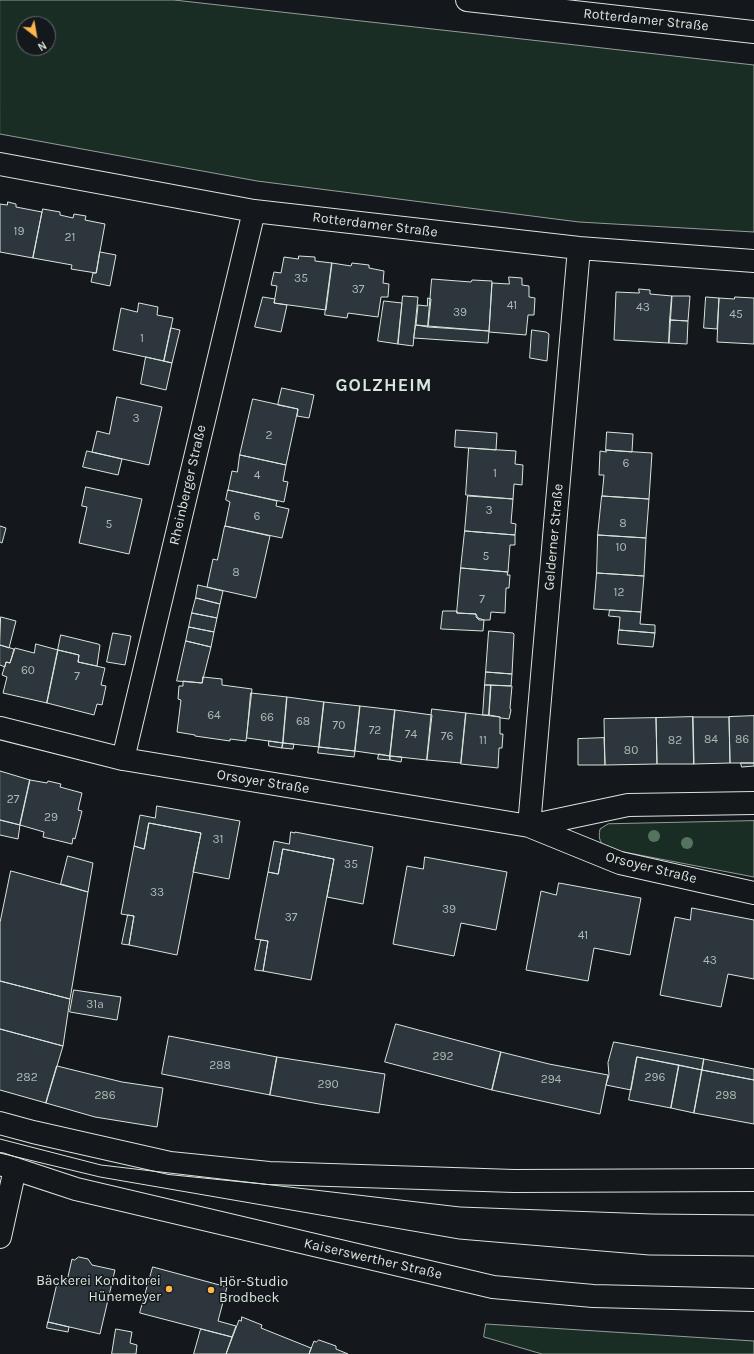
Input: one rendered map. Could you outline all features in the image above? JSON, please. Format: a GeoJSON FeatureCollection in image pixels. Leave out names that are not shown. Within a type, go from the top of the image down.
{"type":"FeatureCollection","features":[{"type":"Feature","properties":{"kind":"street","name":"Rotterdamer Straße"},"geometry":{"type":"LineString","coordinates":[[467,0],[754,32]]}},
{"type":"Feature","properties":{"kind":"street","name":"Rotterdamer Straße"},"geometry":{"type":"LineString","coordinates":[[0,164],[254,211],[579,248],[754,261]]}},
{"type":"Feature","properties":{"kind":"street","name":"Rheinberger Straße"},"geometry":{"type":"LineString","coordinates":[[123,759],[254,211]]}},
{"type":"Feature","properties":{"kind":"street","name":"Gelderner Straße"},"geometry":{"type":"LineString","coordinates":[[529,826],[579,248]]}},
{"type":"Feature","properties":{"kind":"street","name":"Orsoyer Straße"},"geometry":{"type":"LineString","coordinates":[[0,728],[123,759],[529,826],[620,863],[754,893]]}},
{"type":"Feature","properties":{"kind":"street","name":"Orsoyer Straße"},"geometry":{"type":"LineString","coordinates":[[529,826],[628,805],[754,803]]}},
{"type":"Feature","properties":{"kind":"street"},"geometry":{"type":"LineString","coordinates":[[0,1123],[33,1132],[170,1163],[269,1173],[514,1181],[754,1180]]}},
{"type":"Feature","properties":{"kind":"street"},"geometry":{"type":"LineString","coordinates":[[0,1237],[7,1166]]}},
{"type":"Feature","properties":{"kind":"street","name":"Kaiserswerther Straße"},"geometry":{"type":"LineString","coordinates":[[7,1166],[76,1189],[493,1287],[594,1296],[754,1300]]}},
{"type":"Feature","properties":{"kind":"green space"},"geometry":{"type":"Polygon","coordinates":[[[0,0],[174,0],[754,65],[754,232],[579,222],[257,181],[0,134],[0,0]]]}},
{"type":"Feature","properties":{"kind":"green space"},"geometry":{"type":"Polygon","coordinates":[[[754,821],[754,877],[608,849],[601,843],[599,836],[600,829],[608,824],[754,821]]]}},
{"type":"Feature","properties":{"kind":"green space"},"geometry":{"type":"Polygon","coordinates":[[[486,1324],[754,1341],[754,1354],[542,1354],[484,1337],[486,1324]]]}},
{"type":"Feature","properties":{"kind":"building"},"geometry":{"type":"Polygon","coordinates":[[[8,202],[16,204],[16,207],[42,212],[33,258],[0,252],[0,204],[7,205],[8,202]]]}},
{"type":"Feature","properties":{"kind":"building"},"geometry":{"type":"Polygon","coordinates":[[[43,209],[60,212],[60,215],[73,218],[74,214],[86,216],[85,220],[105,224],[96,273],[71,269],[72,265],[33,258],[43,209]]]}},
{"type":"Feature","properties":{"kind":"building"},"geometry":{"type":"Polygon","coordinates":[[[100,252],[116,255],[110,286],[91,282],[93,273],[96,273],[100,252]]]}},
{"type":"Feature","properties":{"kind":"building"},"geometry":{"type":"Polygon","coordinates":[[[299,256],[315,257],[315,261],[332,263],[326,310],[274,303],[277,286],[271,285],[274,272],[281,273],[284,257],[298,259],[299,256]]]}},
{"type":"Feature","properties":{"kind":"building"},"geometry":{"type":"Polygon","coordinates":[[[332,263],[351,266],[352,263],[369,265],[369,268],[384,271],[383,283],[389,284],[388,297],[381,297],[378,317],[348,313],[347,318],[325,315],[332,263]]]}},
{"type":"Feature","properties":{"kind":"building"},"geometry":{"type":"Polygon","coordinates":[[[509,277],[522,278],[522,285],[529,286],[529,297],[535,298],[534,315],[528,315],[526,335],[489,332],[492,283],[509,284],[509,277]]]}},
{"type":"Feature","properties":{"kind":"building"},"geometry":{"type":"Polygon","coordinates":[[[432,279],[471,282],[472,280],[492,281],[489,331],[428,327],[432,279]]]}},
{"type":"Feature","properties":{"kind":"building"},"geometry":{"type":"Polygon","coordinates":[[[639,289],[650,290],[650,294],[672,296],[669,343],[614,340],[616,292],[639,293],[639,289]]]}},
{"type":"Feature","properties":{"kind":"building"},"geometry":{"type":"Polygon","coordinates":[[[403,296],[418,297],[413,346],[398,344],[403,296]]]}},
{"type":"Feature","properties":{"kind":"building"},"geometry":{"type":"Polygon","coordinates":[[[672,296],[690,296],[688,321],[670,320],[672,296]]]}},
{"type":"Feature","properties":{"kind":"building"},"geometry":{"type":"Polygon","coordinates":[[[263,297],[275,299],[274,303],[287,305],[281,332],[255,327],[263,297]]]}},
{"type":"Feature","properties":{"kind":"building"},"geometry":{"type":"Polygon","coordinates":[[[706,297],[719,298],[717,329],[704,328],[706,297]]]}},
{"type":"Feature","properties":{"kind":"building"},"geometry":{"type":"Polygon","coordinates":[[[735,297],[754,298],[754,344],[717,342],[719,298],[734,299],[735,297]]]}},
{"type":"Feature","properties":{"kind":"building"},"geometry":{"type":"Polygon","coordinates":[[[428,298],[431,299],[428,327],[416,325],[418,305],[427,306],[428,298]]]}},
{"type":"Feature","properties":{"kind":"building"},"geometry":{"type":"Polygon","coordinates":[[[384,301],[402,303],[398,344],[378,341],[384,301]]]}},
{"type":"Feature","properties":{"kind":"building"},"geometry":{"type":"Polygon","coordinates":[[[139,303],[158,307],[157,315],[173,318],[164,361],[113,350],[121,308],[137,312],[139,303]]]}},
{"type":"Feature","properties":{"kind":"building"},"geometry":{"type":"Polygon","coordinates":[[[670,320],[688,321],[687,344],[669,343],[670,320]]]}},
{"type":"Feature","properties":{"kind":"building"},"geometry":{"type":"Polygon","coordinates":[[[416,325],[489,331],[488,343],[414,338],[416,325]]]}},
{"type":"Feature","properties":{"kind":"building"},"geometry":{"type":"Polygon","coordinates":[[[171,328],[180,330],[172,363],[164,361],[171,328]]]}},
{"type":"Feature","properties":{"kind":"building"},"geometry":{"type":"Polygon","coordinates":[[[532,330],[546,332],[549,334],[547,361],[530,358],[532,330]]]}},
{"type":"Feature","properties":{"kind":"building"},"geometry":{"type":"Polygon","coordinates":[[[146,357],[172,363],[166,390],[141,384],[146,357]]]}},
{"type":"Feature","properties":{"kind":"building"},"geometry":{"type":"Polygon","coordinates":[[[282,388],[314,395],[309,418],[297,416],[298,409],[278,405],[282,388]]]}},
{"type":"Feature","properties":{"kind":"building"},"geometry":{"type":"Polygon","coordinates":[[[117,397],[162,407],[149,465],[92,452],[97,431],[109,434],[117,397]]]}},
{"type":"Feature","properties":{"kind":"building"},"geometry":{"type":"Polygon","coordinates":[[[253,399],[298,409],[286,465],[240,455],[253,399]]]}},
{"type":"Feature","properties":{"kind":"building"},"geometry":{"type":"Polygon","coordinates":[[[456,430],[497,433],[496,450],[455,447],[456,430]]]}},
{"type":"Feature","properties":{"kind":"building"},"geometry":{"type":"Polygon","coordinates":[[[607,432],[633,434],[632,452],[606,450],[607,432]]]}},
{"type":"Feature","properties":{"kind":"building"},"geometry":{"type":"Polygon","coordinates":[[[469,448],[516,451],[515,464],[523,465],[522,485],[514,484],[513,499],[466,495],[469,448]]]}},
{"type":"Feature","properties":{"kind":"building"},"geometry":{"type":"Polygon","coordinates":[[[606,450],[652,453],[649,499],[602,496],[604,475],[599,475],[600,451],[606,452],[606,450]]]}},
{"type":"Feature","properties":{"kind":"building"},"geometry":{"type":"Polygon","coordinates":[[[87,451],[122,459],[118,475],[83,467],[87,451]]]}},
{"type":"Feature","properties":{"kind":"building"},"geometry":{"type":"Polygon","coordinates":[[[240,455],[286,465],[283,481],[288,482],[284,502],[228,490],[232,471],[237,472],[240,455]]]}},
{"type":"Feature","properties":{"kind":"building"},"geometry":{"type":"Polygon","coordinates":[[[86,487],[142,499],[129,554],[79,543],[87,507],[82,506],[86,487]]]}},
{"type":"Feature","properties":{"kind":"building"},"geometry":{"type":"Polygon","coordinates":[[[228,490],[277,501],[276,506],[289,509],[282,538],[225,526],[230,502],[226,500],[228,490]]]}},
{"type":"Feature","properties":{"kind":"building"},"geometry":{"type":"Polygon","coordinates":[[[468,496],[513,499],[511,523],[516,524],[515,535],[465,531],[468,496]]]}},
{"type":"Feature","properties":{"kind":"building"},"geometry":{"type":"Polygon","coordinates":[[[602,496],[649,499],[646,538],[598,535],[602,496]]]}},
{"type":"Feature","properties":{"kind":"building"},"geometry":{"type":"Polygon","coordinates":[[[0,526],[6,528],[2,543],[0,542],[0,526]]]}},
{"type":"Feature","properties":{"kind":"building"},"geometry":{"type":"Polygon","coordinates":[[[225,526],[270,536],[256,598],[207,587],[213,559],[217,560],[225,526]]]}},
{"type":"Feature","properties":{"kind":"building"},"geometry":{"type":"Polygon","coordinates":[[[465,531],[515,535],[515,545],[510,545],[508,572],[461,568],[465,531]]]}},
{"type":"Feature","properties":{"kind":"building"},"geometry":{"type":"Polygon","coordinates":[[[598,535],[646,538],[644,576],[597,573],[598,535]]]}},
{"type":"Feature","properties":{"kind":"building"},"geometry":{"type":"Polygon","coordinates":[[[461,568],[508,572],[507,575],[510,575],[509,588],[506,588],[505,613],[491,612],[490,620],[479,620],[476,617],[476,614],[457,613],[461,568]]]}},
{"type":"Feature","properties":{"kind":"building"},"geometry":{"type":"Polygon","coordinates":[[[597,573],[644,576],[641,612],[594,609],[597,573]]]}},
{"type":"Feature","properties":{"kind":"building"},"geometry":{"type":"Polygon","coordinates":[[[198,585],[223,591],[220,604],[196,598],[198,585]]]}},
{"type":"Feature","properties":{"kind":"building"},"geometry":{"type":"Polygon","coordinates":[[[196,598],[220,604],[217,618],[192,613],[196,598]]]}},
{"type":"Feature","properties":{"kind":"building"},"geometry":{"type":"Polygon","coordinates":[[[610,610],[641,612],[640,624],[655,625],[655,633],[619,630],[620,617],[609,616],[610,610]]]}},
{"type":"Feature","properties":{"kind":"building"},"geometry":{"type":"Polygon","coordinates":[[[443,611],[457,611],[457,613],[476,614],[478,618],[484,620],[483,631],[441,629],[443,611]]]}},
{"type":"Feature","properties":{"kind":"building"},"geometry":{"type":"Polygon","coordinates":[[[192,613],[217,618],[214,632],[189,627],[192,613]]]}},
{"type":"Feature","properties":{"kind":"building"},"geometry":{"type":"Polygon","coordinates":[[[1,617],[16,621],[9,648],[0,645],[1,617]]]}},
{"type":"Feature","properties":{"kind":"building"},"geometry":{"type":"Polygon","coordinates":[[[189,627],[214,632],[211,647],[186,641],[189,627]]]}},
{"type":"Feature","properties":{"kind":"building"},"geometry":{"type":"Polygon","coordinates":[[[619,630],[655,633],[653,647],[618,644],[619,630]]]}},
{"type":"Feature","properties":{"kind":"building"},"geometry":{"type":"Polygon","coordinates":[[[489,631],[514,634],[512,674],[486,672],[489,631]]]}},
{"type":"Feature","properties":{"kind":"building"},"geometry":{"type":"Polygon","coordinates":[[[113,633],[131,636],[125,665],[107,662],[113,633]]]}},
{"type":"Feature","properties":{"kind":"building"},"geometry":{"type":"Polygon","coordinates":[[[61,635],[100,645],[97,666],[78,662],[79,655],[58,650],[61,635]]]}},
{"type":"Feature","properties":{"kind":"building"},"geometry":{"type":"Polygon","coordinates":[[[186,641],[211,647],[202,683],[177,681],[186,641]]]}},
{"type":"Feature","properties":{"kind":"building"},"geometry":{"type":"Polygon","coordinates":[[[36,644],[58,650],[47,703],[3,693],[7,677],[2,675],[6,662],[10,663],[15,648],[34,653],[36,644]]]}},
{"type":"Feature","properties":{"kind":"building"},"geometry":{"type":"Polygon","coordinates":[[[0,645],[14,649],[10,663],[6,662],[5,667],[0,665],[0,645]]]}},
{"type":"Feature","properties":{"kind":"building"},"geometry":{"type":"Polygon","coordinates":[[[58,650],[79,655],[78,662],[105,668],[101,685],[106,686],[102,705],[97,704],[94,715],[47,703],[58,650]]]}},
{"type":"Feature","properties":{"kind":"building"},"geometry":{"type":"Polygon","coordinates":[[[486,672],[512,674],[511,686],[485,685],[486,672]]]}},
{"type":"Feature","properties":{"kind":"building"},"geometry":{"type":"Polygon","coordinates":[[[203,677],[222,679],[222,685],[252,689],[246,741],[230,739],[230,741],[177,732],[181,700],[178,699],[179,686],[183,686],[183,681],[202,683],[203,677]]]}},
{"type":"Feature","properties":{"kind":"building"},"geometry":{"type":"Polygon","coordinates":[[[485,685],[491,685],[489,715],[483,715],[485,685]]]}},
{"type":"Feature","properties":{"kind":"building"},"geometry":{"type":"Polygon","coordinates":[[[491,685],[512,686],[509,719],[489,715],[491,685]]]}},
{"type":"Feature","properties":{"kind":"building"},"geometry":{"type":"Polygon","coordinates":[[[251,693],[287,697],[283,743],[247,738],[251,693]]]}},
{"type":"Feature","properties":{"kind":"building"},"geometry":{"type":"Polygon","coordinates":[[[287,697],[324,702],[319,747],[283,743],[287,697]]]}},
{"type":"Feature","properties":{"kind":"building"},"geometry":{"type":"Polygon","coordinates":[[[324,702],[360,706],[355,751],[319,747],[324,702]]]}},
{"type":"Feature","properties":{"kind":"building"},"geometry":{"type":"Polygon","coordinates":[[[360,706],[395,710],[390,756],[355,751],[360,706]]]}},
{"type":"Feature","properties":{"kind":"building"},"geometry":{"type":"Polygon","coordinates":[[[432,709],[466,713],[461,763],[427,760],[432,709]]]}},
{"type":"Feature","properties":{"kind":"building"},"geometry":{"type":"Polygon","coordinates":[[[395,710],[432,715],[427,760],[390,756],[395,710]]]}},
{"type":"Feature","properties":{"kind":"building"},"geometry":{"type":"Polygon","coordinates":[[[466,713],[500,717],[500,734],[503,734],[502,748],[499,748],[498,768],[461,764],[466,713]]]}},
{"type":"Feature","properties":{"kind":"building"},"geometry":{"type":"Polygon","coordinates":[[[754,716],[754,763],[730,763],[729,717],[754,716]]]}},
{"type":"Feature","properties":{"kind":"building"},"geometry":{"type":"Polygon","coordinates":[[[693,717],[729,717],[730,763],[694,764],[693,717]]]}},
{"type":"Feature","properties":{"kind":"building"},"geometry":{"type":"Polygon","coordinates":[[[693,717],[694,764],[657,764],[656,718],[693,717]]]}},
{"type":"Feature","properties":{"kind":"building"},"geometry":{"type":"Polygon","coordinates":[[[656,718],[657,764],[605,765],[604,719],[656,718]]]}},
{"type":"Feature","properties":{"kind":"building"},"geometry":{"type":"Polygon","coordinates":[[[604,738],[605,765],[578,765],[578,739],[604,738]]]}},
{"type":"Feature","properties":{"kind":"building"},"geometry":{"type":"Polygon","coordinates":[[[269,741],[283,743],[282,748],[269,746],[269,741]]]}},
{"type":"Feature","properties":{"kind":"building"},"geometry":{"type":"Polygon","coordinates":[[[283,743],[294,744],[293,749],[282,748],[283,743]]]}},
{"type":"Feature","properties":{"kind":"building"},"geometry":{"type":"Polygon","coordinates":[[[319,747],[355,751],[354,757],[318,753],[319,747]]]}},
{"type":"Feature","properties":{"kind":"building"},"geometry":{"type":"Polygon","coordinates":[[[379,754],[390,756],[390,760],[378,759],[379,754]]]}},
{"type":"Feature","properties":{"kind":"building"},"geometry":{"type":"Polygon","coordinates":[[[390,756],[402,757],[401,762],[390,760],[390,756]]]}},
{"type":"Feature","properties":{"kind":"building"},"geometry":{"type":"Polygon","coordinates":[[[741,763],[754,763],[754,766],[742,767],[741,763]]]}},
{"type":"Feature","properties":{"kind":"building"},"geometry":{"type":"Polygon","coordinates":[[[0,771],[30,780],[20,825],[0,820],[0,771]]]}},
{"type":"Feature","properties":{"kind":"building"},"geometry":{"type":"Polygon","coordinates":[[[30,780],[47,783],[48,781],[61,784],[60,787],[82,793],[78,810],[82,811],[75,839],[73,838],[72,844],[43,837],[44,832],[20,825],[30,780]]]}},
{"type":"Feature","properties":{"kind":"building"},"geometry":{"type":"Polygon","coordinates":[[[157,806],[240,821],[229,879],[193,872],[201,833],[149,823],[144,849],[134,846],[140,815],[155,818],[157,806]]]}},
{"type":"Feature","properties":{"kind":"building"},"geometry":{"type":"Polygon","coordinates":[[[0,820],[20,825],[18,839],[0,835],[0,820]]]}},
{"type":"Feature","properties":{"kind":"building"},"geometry":{"type":"Polygon","coordinates":[[[149,823],[201,833],[177,955],[129,945],[134,916],[121,914],[134,846],[144,849],[149,823]]]}},
{"type":"Feature","properties":{"kind":"building"},"geometry":{"type":"Polygon","coordinates":[[[291,832],[373,847],[363,904],[327,897],[334,859],[283,849],[278,874],[268,872],[274,841],[289,844],[291,832]]]}},
{"type":"Feature","properties":{"kind":"building"},"geometry":{"type":"Polygon","coordinates":[[[283,849],[334,859],[311,980],[263,971],[268,941],[255,939],[268,872],[278,874],[283,849]]]}},
{"type":"Feature","properties":{"kind":"building"},"geometry":{"type":"Polygon","coordinates":[[[68,856],[93,863],[88,892],[61,884],[68,856]]]}},
{"type":"Feature","properties":{"kind":"building"},"geometry":{"type":"Polygon","coordinates":[[[425,857],[507,872],[496,930],[461,923],[454,956],[393,944],[407,866],[423,869],[425,857]]]}},
{"type":"Feature","properties":{"kind":"building"},"geometry":{"type":"Polygon","coordinates":[[[11,871],[88,892],[70,999],[0,981],[0,923],[11,871]]]}},
{"type":"Feature","properties":{"kind":"building"},"geometry":{"type":"Polygon","coordinates":[[[559,883],[641,898],[630,955],[594,948],[588,981],[526,970],[541,891],[556,895],[559,883]]]}},
{"type":"Feature","properties":{"kind":"building"},"geometry":{"type":"Polygon","coordinates":[[[692,908],[754,920],[754,979],[728,974],[721,1007],[660,995],[675,917],[690,920],[692,908]]]}},
{"type":"Feature","properties":{"kind":"building"},"geometry":{"type":"Polygon","coordinates":[[[128,915],[134,916],[129,945],[122,944],[128,915]]]}},
{"type":"Feature","properties":{"kind":"building"},"geometry":{"type":"Polygon","coordinates":[[[261,940],[268,941],[263,971],[255,970],[261,940]]]}},
{"type":"Feature","properties":{"kind":"building"},"geometry":{"type":"Polygon","coordinates":[[[0,981],[70,999],[63,1046],[0,1029],[0,981]]]}},
{"type":"Feature","properties":{"kind":"building"},"geometry":{"type":"Polygon","coordinates":[[[74,990],[121,997],[117,1020],[70,1012],[74,990]]]}},
{"type":"Feature","properties":{"kind":"building"},"geometry":{"type":"Polygon","coordinates":[[[396,1024],[501,1052],[492,1090],[385,1062],[396,1024]]]}},
{"type":"Feature","properties":{"kind":"building"},"geometry":{"type":"Polygon","coordinates":[[[0,1029],[63,1046],[46,1103],[0,1090],[0,1029]]]}},
{"type":"Feature","properties":{"kind":"building"},"geometry":{"type":"Polygon","coordinates":[[[169,1036],[277,1057],[270,1095],[162,1074],[169,1036]]]}},
{"type":"Feature","properties":{"kind":"building"},"geometry":{"type":"Polygon","coordinates":[[[614,1042],[704,1059],[702,1070],[637,1057],[631,1090],[606,1085],[609,1075],[608,1063],[614,1042]]]}},
{"type":"Feature","properties":{"kind":"building"},"geometry":{"type":"Polygon","coordinates":[[[501,1052],[549,1064],[608,1075],[600,1114],[492,1090],[501,1052]]]}},
{"type":"Feature","properties":{"kind":"building"},"geometry":{"type":"Polygon","coordinates":[[[277,1057],[385,1074],[379,1113],[270,1095],[277,1057]]]}},
{"type":"Feature","properties":{"kind":"building"},"geometry":{"type":"Polygon","coordinates":[[[637,1057],[679,1065],[671,1108],[629,1100],[637,1057]]]}},
{"type":"Feature","properties":{"kind":"building"},"geometry":{"type":"Polygon","coordinates":[[[704,1059],[754,1069],[754,1080],[702,1070],[704,1059]]]}},
{"type":"Feature","properties":{"kind":"building"},"geometry":{"type":"Polygon","coordinates":[[[679,1065],[702,1070],[694,1113],[671,1108],[679,1065]]]}},
{"type":"Feature","properties":{"kind":"building"},"geometry":{"type":"Polygon","coordinates":[[[57,1066],[122,1082],[163,1088],[157,1127],[95,1117],[46,1103],[57,1066]]]}},
{"type":"Feature","properties":{"kind":"building"},"geometry":{"type":"Polygon","coordinates":[[[702,1070],[754,1080],[754,1124],[694,1113],[702,1070]]]}},
{"type":"Feature","properties":{"kind":"building"},"geometry":{"type":"Polygon","coordinates":[[[79,1257],[88,1259],[92,1265],[115,1270],[100,1334],[48,1322],[58,1279],[67,1281],[72,1259],[74,1260],[79,1257]]]}},
{"type":"Feature","properties":{"kind":"building"},"geometry":{"type":"Polygon","coordinates":[[[153,1267],[227,1287],[218,1321],[236,1326],[232,1337],[140,1313],[153,1267]]]}},
{"type":"Feature","properties":{"kind":"building"},"geometry":{"type":"Polygon","coordinates":[[[242,1317],[262,1325],[261,1328],[311,1348],[309,1354],[226,1354],[239,1320],[241,1321],[242,1317]]]}},
{"type":"Feature","properties":{"kind":"building"},"geometry":{"type":"Polygon","coordinates":[[[48,1322],[69,1327],[68,1332],[47,1328],[48,1322]]]}},
{"type":"Feature","properties":{"kind":"building"},"geometry":{"type":"Polygon","coordinates":[[[116,1329],[132,1332],[130,1343],[137,1345],[136,1354],[112,1354],[116,1329]]]}},
{"type":"Feature","properties":{"kind":"building"},"geometry":{"type":"Polygon","coordinates":[[[201,1329],[232,1337],[226,1354],[194,1354],[201,1329]]]}},
{"type":"Feature","properties":{"kind":"building"},"geometry":{"type":"Polygon","coordinates":[[[319,1340],[336,1346],[336,1349],[348,1354],[309,1354],[314,1341],[316,1342],[319,1340]]]}},
{"type":"Feature","properties":{"kind":"tram line"},"geometry":{"type":"LineString","coordinates":[[0,1139],[101,1165],[460,1207],[652,1214],[754,1215]]}},
{"type":"Feature","properties":{"kind":"tram line"},"geometry":{"type":"LineString","coordinates":[[0,1153],[100,1177],[459,1239],[649,1255],[754,1256]]}},
{"type":"Feature","properties":{"kind":"place","name":"Bäckerei Konditorei Hünemeyer"},"geometry":{"type":"Point","coordinates":[169,1289]}},
{"type":"Feature","properties":{"kind":"place","name":"Hör-Studio Brodbeck"},"geometry":{"type":"Point","coordinates":[211,1290]}},
{"type":"Feature","properties":{"kind":"district","name":"GOLZHEIM"},"geometry":{"type":"Point","coordinates":[384,386]}}]}
